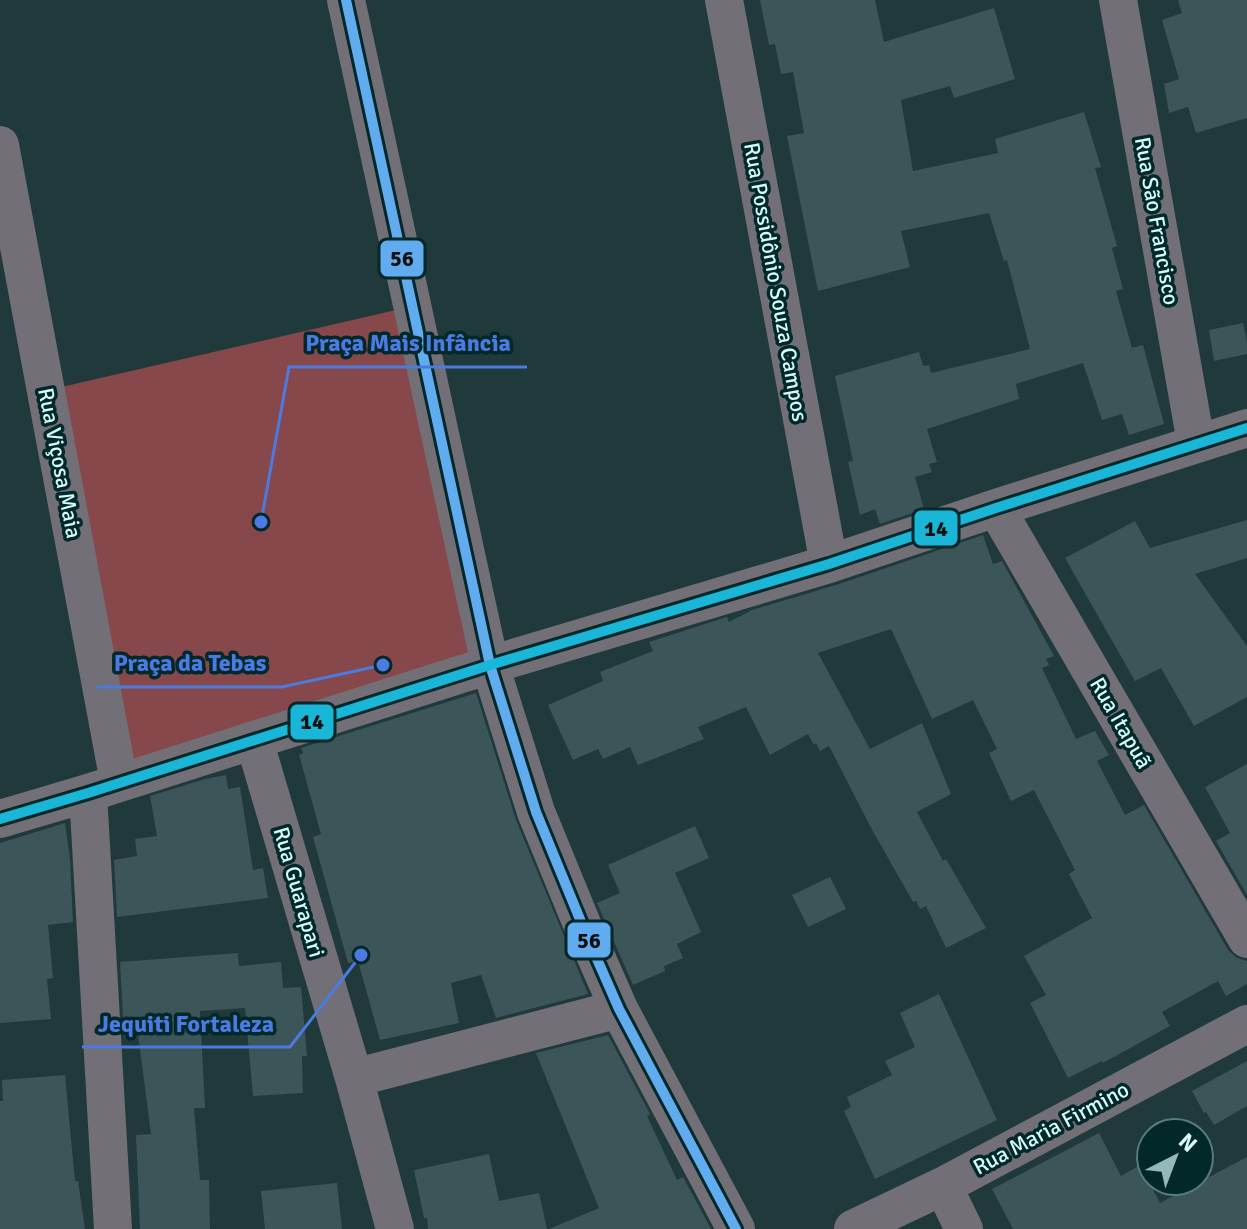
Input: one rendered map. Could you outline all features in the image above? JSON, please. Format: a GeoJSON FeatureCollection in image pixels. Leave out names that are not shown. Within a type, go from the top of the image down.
{"type":"FeatureCollection","features":[{"type":"Feature","properties":{"kind":"street"},"geometry":{"type":"LineString","coordinates":[[346,0],[490,665],[536,812],[619,1009],[736,1229]]}},
{"type":"Feature","properties":{"kind":"street","name":"Rua Possidônio Souza Campos"},"geometry":{"type":"LineString","coordinates":[[724,0],[829,564]]}},
{"type":"Feature","properties":{"kind":"street","name":"Rua São Francisco"},"geometry":{"type":"LineString","coordinates":[[1118,0],[1196,443]]}},
{"type":"Feature","properties":{"kind":"street","name":"Rua Viçosa Maia"},"geometry":{"type":"LineString","coordinates":[[0,145],[104,788],[113,1229]]}},
{"type":"Feature","properties":{"kind":"street"},"geometry":{"type":"LineString","coordinates":[[0,819],[490,665],[829,564],[1247,428]]}},
{"type":"Feature","properties":{"kind":"street","name":"Rua Itapuã"},"geometry":{"type":"LineString","coordinates":[[996,508],[1247,939]]}},
{"type":"Feature","properties":{"kind":"street","name":"Rua Guarapari"},"geometry":{"type":"LineString","coordinates":[[254,740],[354,1078],[395,1229]]}},
{"type":"Feature","properties":{"kind":"street"},"geometry":{"type":"LineString","coordinates":[[354,1078],[619,1009]]}},
{"type":"Feature","properties":{"kind":"street","name":"Rua Maria Firmino"},"geometry":{"type":"LineString","coordinates":[[853,1229],[943,1186],[1247,1024]]}},
{"type":"Feature","properties":{"kind":"street"},"geometry":{"type":"LineString","coordinates":[[943,1186],[964,1229]]}},
{"type":"Feature","properties":{"kind":"shaded area"},"geometry":{"type":"Polygon","coordinates":[[[396,310],[472,657],[123,767],[57,388],[396,310]]]}},
{"type":"Feature","properties":{"kind":"building"},"geometry":{"type":"Polygon","coordinates":[[[760,0],[875,0],[884,42],[994,8],[1015,79],[954,98],[950,86],[901,100],[913,171],[998,153],[995,139],[1084,112],[1101,167],[1095,168],[1117,246],[1112,248],[1123,289],[1116,291],[1132,348],[1143,345],[1164,424],[1129,435],[1122,414],[1102,420],[1083,363],[1016,384],[1019,399],[927,429],[937,462],[929,464],[932,472],[915,477],[924,509],[880,524],[875,509],[860,515],[848,462],[853,461],[835,376],[919,352],[923,366],[929,365],[931,373],[1030,349],[1007,260],[1004,261],[989,213],[901,231],[910,267],[818,291],[787,136],[804,133],[793,72],[781,74],[775,44],[769,45],[760,0]]]}},
{"type":"Feature","properties":{"kind":"building"},"geometry":{"type":"Polygon","coordinates":[[[1178,0],[1247,0],[1247,118],[1196,133],[1188,107],[1169,113],[1164,84],[1179,79],[1162,20],[1182,13],[1178,0]]]}},
{"type":"Feature","properties":{"kind":"building"},"geometry":{"type":"Polygon","coordinates":[[[1243,323],[1247,354],[1214,361],[1209,330],[1243,323]]]}},
{"type":"Feature","properties":{"kind":"building"},"geometry":{"type":"Polygon","coordinates":[[[1247,520],[1247,558],[1195,574],[1247,646],[1247,697],[1194,726],[1161,668],[1135,681],[1065,558],[1135,521],[1150,548],[1247,520]]]}},
{"type":"Feature","properties":{"kind":"building"},"geometry":{"type":"Polygon","coordinates":[[[983,535],[993,564],[1002,561],[1054,656],[1046,659],[1049,665],[1042,668],[1076,739],[1095,731],[1109,755],[1097,761],[1125,815],[1144,805],[1228,950],[1237,958],[1247,961],[1247,984],[1226,996],[1218,981],[1162,1012],[1170,1026],[1103,1063],[1068,1078],[1030,1003],[1046,995],[1024,956],[1092,918],[1069,874],[1075,870],[1034,790],[1011,801],[989,753],[997,749],[973,700],[932,719],[891,629],[818,653],[870,749],[922,723],[951,794],[917,812],[943,861],[946,859],[986,928],[946,948],[926,906],[920,909],[916,901],[913,902],[829,746],[820,751],[808,734],[770,755],[746,707],[698,727],[704,739],[638,765],[630,747],[603,759],[598,749],[573,760],[548,705],[603,681],[600,672],[653,651],[649,642],[727,617],[729,622],[752,610],[983,535]]]}},
{"type":"Feature","properties":{"kind":"building"},"geometry":{"type":"Polygon","coordinates":[[[476,693],[516,820],[588,994],[496,1018],[481,975],[451,983],[459,1023],[380,1040],[358,961],[348,963],[313,837],[321,834],[299,755],[303,753],[301,748],[476,693]]]}},
{"type":"Feature","properties":{"kind":"building"},"geometry":{"type":"Polygon","coordinates":[[[1247,764],[1247,895],[1216,841],[1230,833],[1205,787],[1247,764]]]}},
{"type":"Feature","properties":{"kind":"building"},"geometry":{"type":"Polygon","coordinates":[[[226,775],[228,789],[240,787],[253,870],[263,868],[268,898],[117,917],[114,860],[137,856],[135,839],[157,836],[150,796],[226,775]]]}},
{"type":"Feature","properties":{"kind":"building"},"geometry":{"type":"Polygon","coordinates":[[[65,823],[73,922],[48,925],[53,978],[47,979],[51,1019],[0,1023],[0,843],[65,823]]]}},
{"type":"Feature","properties":{"kind":"building"},"geometry":{"type":"Polygon","coordinates":[[[695,826],[709,858],[675,873],[701,932],[677,944],[683,958],[664,966],[665,971],[633,985],[597,903],[620,893],[608,865],[695,826]]]}},
{"type":"Feature","properties":{"kind":"building"},"geometry":{"type":"Polygon","coordinates":[[[830,877],[846,909],[808,927],[792,895],[830,877]]]}},
{"type":"Feature","properties":{"kind":"building"},"geometry":{"type":"Polygon","coordinates":[[[238,953],[239,966],[281,962],[283,988],[301,987],[307,1056],[302,1056],[303,1093],[253,1096],[245,1008],[200,1011],[205,1108],[194,1108],[200,1180],[209,1180],[210,1229],[140,1229],[136,1135],[151,1134],[138,1034],[124,1036],[120,962],[238,953]]]}},
{"type":"Feature","properties":{"kind":"building"},"geometry":{"type":"Polygon","coordinates":[[[939,994],[997,1120],[875,1179],[844,1111],[851,1107],[847,1097],[892,1075],[885,1061],[915,1047],[900,1013],[939,994]]]}},
{"type":"Feature","properties":{"kind":"building"},"geometry":{"type":"Polygon","coordinates":[[[608,1035],[650,1114],[647,1116],[677,1180],[683,1177],[711,1229],[549,1229],[599,1208],[536,1053],[608,1035]]]}},
{"type":"Feature","properties":{"kind":"building"},"geometry":{"type":"Polygon","coordinates":[[[1247,1061],[1247,1106],[1215,1124],[1215,1117],[1204,1113],[1192,1091],[1247,1061]]]}},
{"type":"Feature","properties":{"kind":"building"},"geometry":{"type":"Polygon","coordinates":[[[65,1075],[75,1181],[78,1181],[85,1229],[0,1229],[2,1080],[65,1075]]]}},
{"type":"Feature","properties":{"kind":"building"},"geometry":{"type":"Polygon","coordinates":[[[1099,1133],[1121,1176],[1135,1168],[1135,1197],[1157,1197],[1160,1203],[1171,1197],[1215,1197],[1215,1174],[1247,1157],[1247,1229],[1013,1229],[992,1189],[1099,1133]]]}},
{"type":"Feature","properties":{"kind":"building"},"geometry":{"type":"Polygon","coordinates":[[[489,1154],[499,1201],[539,1193],[547,1229],[428,1229],[414,1170],[489,1154]]]}},
{"type":"Feature","properties":{"kind":"building"},"geometry":{"type":"Polygon","coordinates":[[[337,1183],[342,1229],[265,1229],[261,1191],[337,1183]]]}},
{"type":"Feature","properties":{"kind":"transit line","name":"56"},"geometry":{"type":"LineString","coordinates":[[346,0],[490,665],[536,812],[619,1009],[736,1229]]}},
{"type":"Feature","properties":{"kind":"transit line","name":"14"},"geometry":{"type":"LineString","coordinates":[[0,819],[490,665],[829,564],[1247,428]]}},
{"type":"Feature","properties":{"kind":"place","name":"Praça Mais Infância"},"geometry":{"type":"Point","coordinates":[261,522]}},
{"type":"Feature","properties":{"kind":"place","name":"Praça da Tebas"},"geometry":{"type":"Point","coordinates":[383,665]}},
{"type":"Feature","properties":{"kind":"place","name":"Jequiti Fortaleza"},"geometry":{"type":"Point","coordinates":[361,955]}}]}
